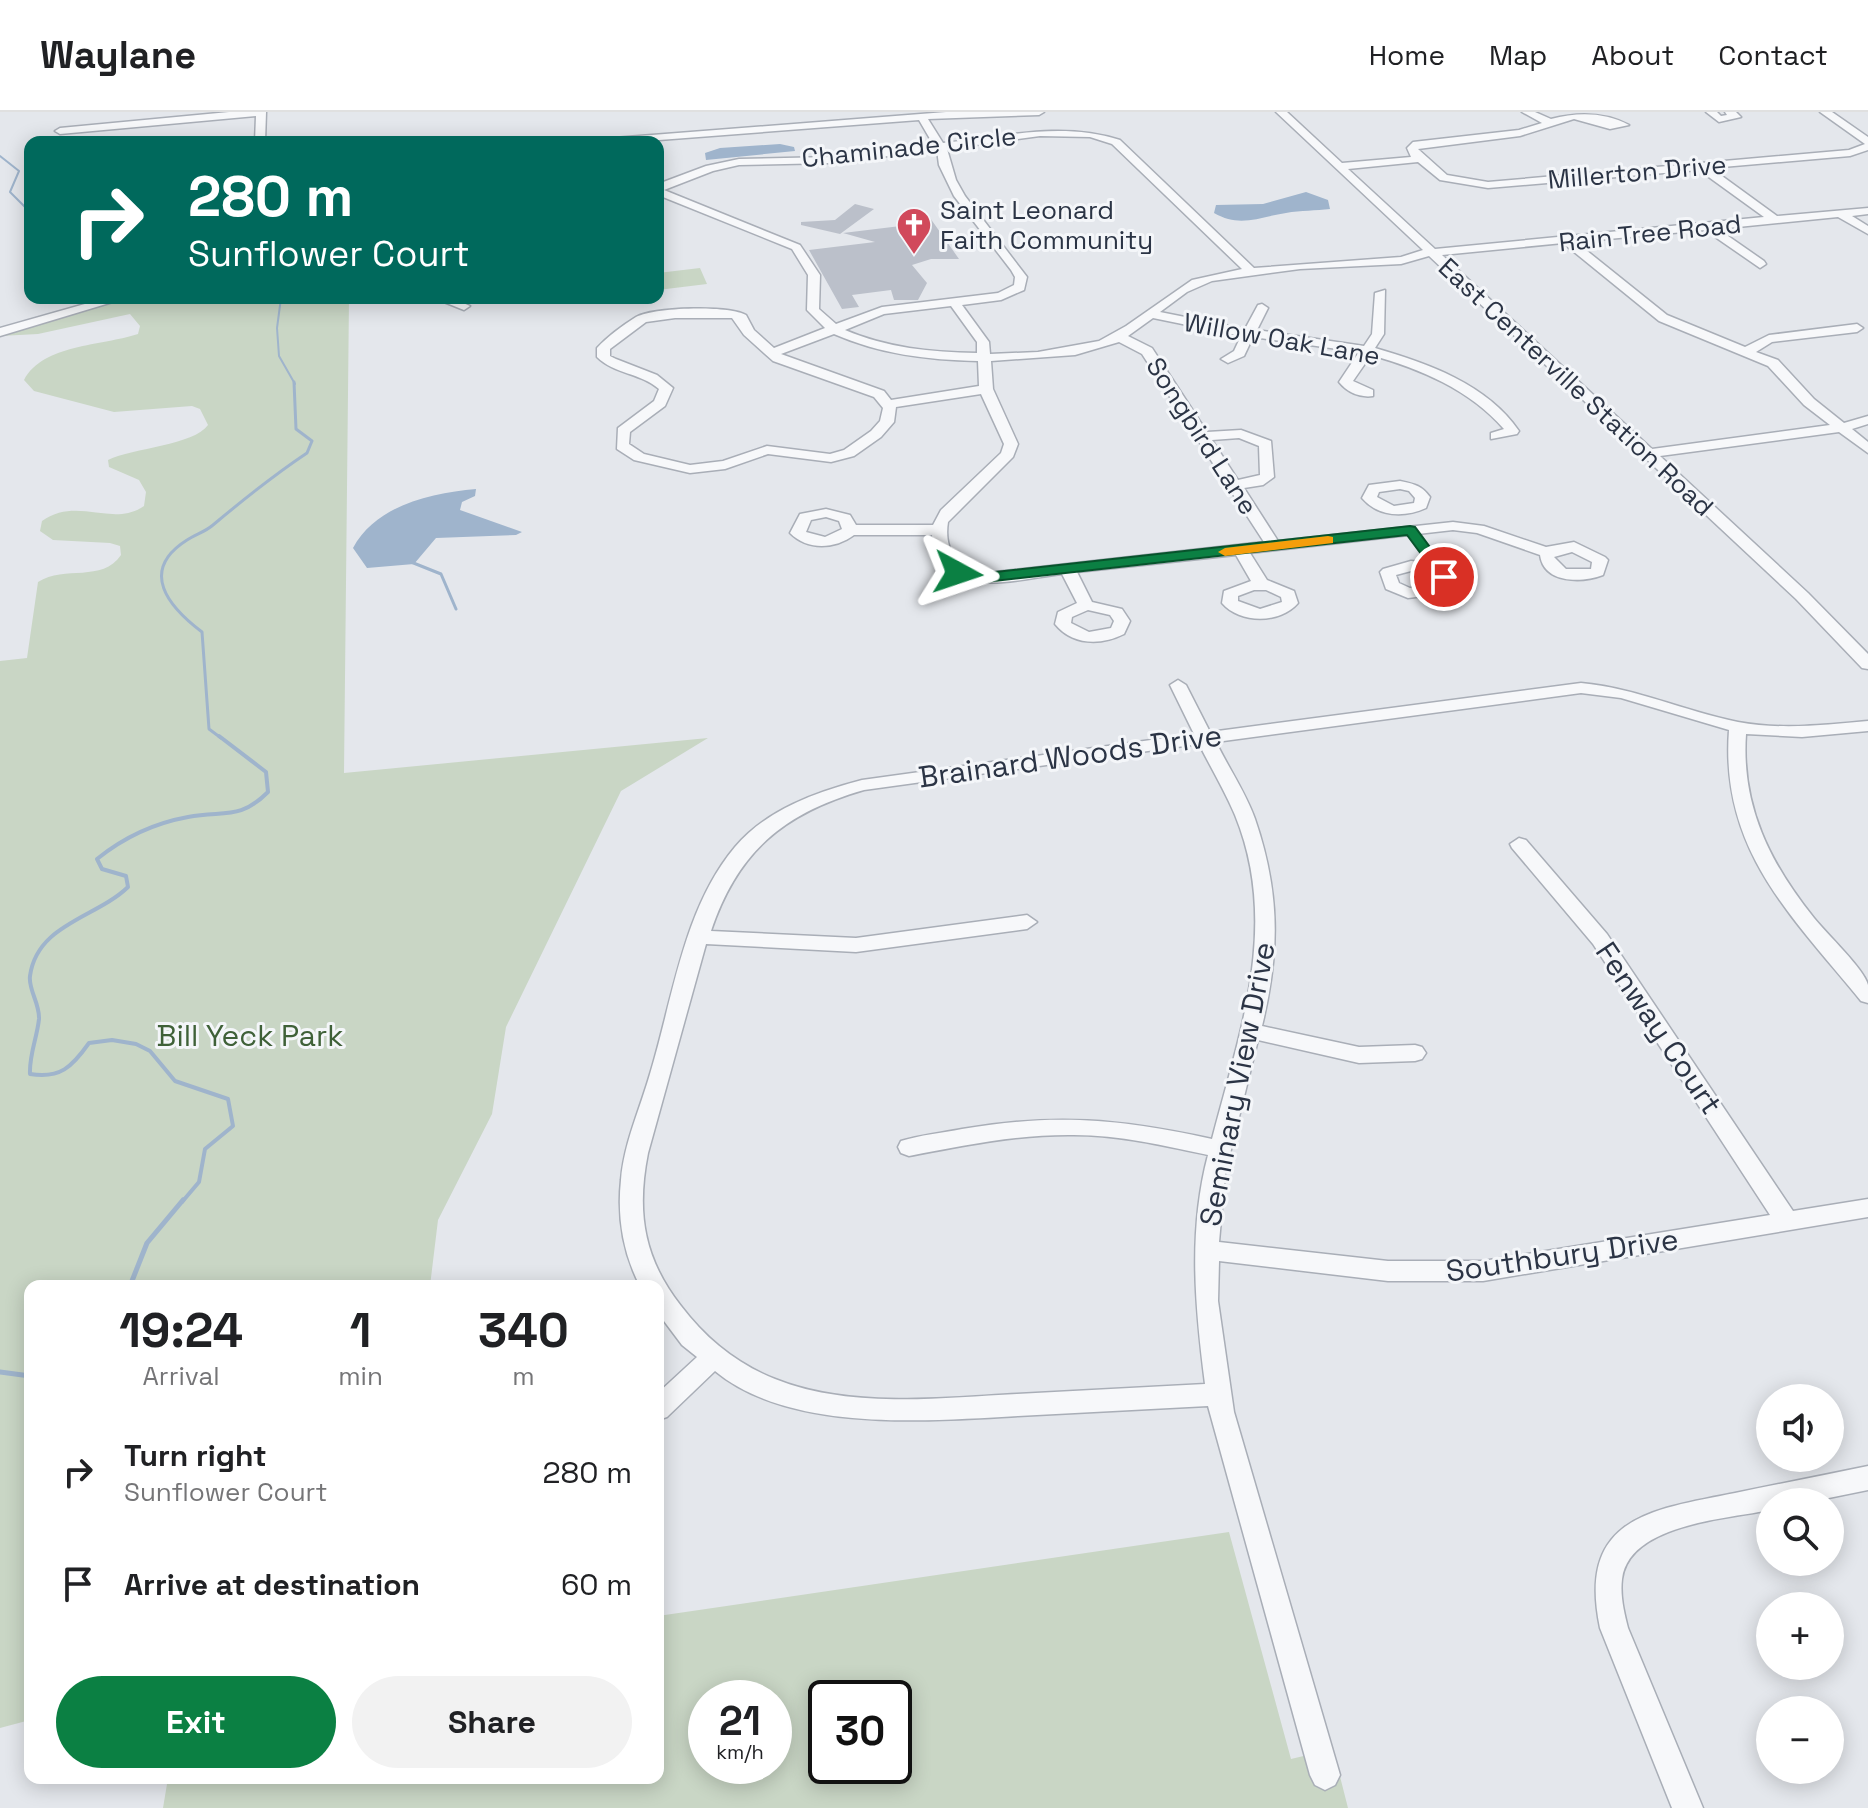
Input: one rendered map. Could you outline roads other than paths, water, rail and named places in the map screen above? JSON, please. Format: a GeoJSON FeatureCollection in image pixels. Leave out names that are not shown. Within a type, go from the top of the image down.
{"type":"FeatureCollection","features":[{"type":"Feature","properties":{"kind":"street"},"geometry":{"type":"LineString","coordinates":[[63,136],[57,126],[261,112],[260,136]]}},
{"type":"Feature","properties":{"kind":"street"},"geometry":{"type":"LineString","coordinates":[[747,112],[756,130]]}},
{"type":"Feature","properties":{"kind":"street"},"geometry":{"type":"LineString","coordinates":[[923,119],[986,112]]}},
{"type":"Feature","properties":{"kind":"street"},"geometry":{"type":"LineString","coordinates":[[664,137],[1039,112]]}},
{"type":"Feature","properties":{"kind":"street","name":"East Centerville Station Road"},"geometry":{"type":"LineString","coordinates":[[1281,112],[1428,253],[1802,596],[1868,664]]}},
{"type":"Feature","properties":{"kind":"street"},"geometry":{"type":"LineString","coordinates":[[1514,112],[1528,112],[1553,124]]}},
{"type":"Feature","properties":{"kind":"street"},"geometry":{"type":"LineString","coordinates":[[1711,112],[1710,115],[1719,119],[1736,117],[1730,112]]}},
{"type":"Feature","properties":{"kind":"street","name":"Millerton Drive"},"geometry":{"type":"LineString","coordinates":[[1417,156],[1444,178],[1475,185],[1850,153],[1868,145],[1825,112]]}},
{"type":"Feature","properties":{"kind":"street"},"geometry":{"type":"LineString","coordinates":[[1338,164],[1417,156],[1412,148],[1417,144],[1504,136],[1582,113]]}},
{"type":"Feature","properties":{"kind":"street"},"geometry":{"type":"LineString","coordinates":[[772,353],[882,311],[1001,296],[1020,287],[1021,277],[958,195],[923,119]]}},
{"type":"Feature","properties":{"kind":"street"},"geometry":{"type":"LineString","coordinates":[[909,120],[934,147]]}},
{"type":"Feature","properties":{"kind":"street","name":"Chaminade Circle"},"geometry":{"type":"LineString","coordinates":[[664,187],[710,168],[739,162],[831,160],[1057,132],[1091,134],[1116,142],[1253,273]]}},
{"type":"Feature","properties":{"kind":"street"},"geometry":{"type":"LineString","coordinates":[[1701,166],[1775,220]]}},
{"type":"Feature","properties":{"kind":"street"},"geometry":{"type":"LineString","coordinates":[[664,192],[796,247],[814,275],[813,310],[832,328]]}},
{"type":"Feature","properties":{"kind":"street","name":"Rain Tree Road"},"geometry":{"type":"LineString","coordinates":[[832,328],[859,341],[908,353],[982,358],[1078,349],[1120,337],[1191,284],[1253,273],[1868,211]]}},
{"type":"Feature","properties":{"kind":"street"},"geometry":{"type":"LineString","coordinates":[[1841,214],[1868,231]]}},
{"type":"Feature","properties":{"kind":"street"},"geometry":{"type":"LineString","coordinates":[[1707,226],[1760,264]]}},
{"type":"Feature","properties":{"kind":"street"},"geometry":{"type":"LineString","coordinates":[[1567,241],[1663,318],[1773,363],[1809,402],[1868,449]]}},
{"type":"Feature","properties":{"kind":"street"},"geometry":{"type":"LineString","coordinates":[[1368,393],[1353,389],[1346,382],[1378,334],[1381,293]]}},
{"type":"Feature","properties":{"kind":"street"},"geometry":{"type":"LineString","coordinates":[[954,302],[983,342],[986,389],[1010,439],[1010,450],[946,513],[938,530],[953,570],[971,578],[1410,530],[1470,527],[1548,553]]}},
{"type":"Feature","properties":{"kind":"street"},"geometry":{"type":"LineString","coordinates":[[0,332],[98,304]]}},
{"type":"Feature","properties":{"kind":"street"},"geometry":{"type":"LineString","coordinates":[[458,304],[464,306]]}},
{"type":"Feature","properties":{"kind":"street"},"geometry":{"type":"LineString","coordinates":[[1228,359],[1239,353],[1262,308]]}},
{"type":"Feature","properties":{"kind":"street"},"geometry":{"type":"LineString","coordinates":[[0,313],[16,327]]}},
{"type":"Feature","properties":{"kind":"street"},"geometry":{"type":"LineString","coordinates":[[889,404],[887,422],[849,453],[831,458],[811,458],[767,450],[725,465],[690,469],[639,457],[622,446],[623,431],[660,403],[666,394],[659,381],[611,363],[602,353],[606,344],[642,319],[675,314],[735,314],[742,318],[748,332],[772,353],[801,368],[871,390],[889,404],[986,389]]}},
{"type":"Feature","properties":{"kind":"street","name":"Willow Oak Lane"},"geometry":{"type":"LineString","coordinates":[[1153,314],[1365,350],[1460,381],[1512,431],[1496,436]]}},
{"type":"Feature","properties":{"kind":"street"},"geometry":{"type":"LineString","coordinates":[[1748,351],[1769,339],[1857,328]]}},
{"type":"Feature","properties":{"kind":"street","name":"Songbird Lane"},"geometry":{"type":"LineString","coordinates":[[1120,337],[1147,351],[1274,546]]}},
{"type":"Feature","properties":{"kind":"street"},"geometry":{"type":"LineString","coordinates":[[1647,454],[1841,428],[1868,420]]}},
{"type":"Feature","properties":{"kind":"street"},"geometry":{"type":"LineString","coordinates":[[1202,437],[1241,434],[1266,444],[1267,477],[1258,482],[1233,485]]}},
{"type":"Feature","properties":{"kind":"street"},"geometry":{"type":"LineString","coordinates":[[1398,511],[1431,558],[1428,566]]}},
{"type":"Feature","properties":{"kind":"street"},"geometry":{"type":"LineString","coordinates":[[850,530],[938,530]]}},
{"type":"Feature","properties":{"kind":"street"},"geometry":{"type":"LineString","coordinates":[[1241,550],[1261,584]]}},
{"type":"Feature","properties":{"kind":"street"},"geometry":{"type":"LineString","coordinates":[[1067,568],[1086,605]]}},
{"type":"Feature","properties":{"kind":"street","name":"Seminary View Drive"},"geometry":{"type":"LineString","coordinates":[[1178,685],[1245,817],[1262,880],[1266,947],[1251,1031],[1220,1149],[1208,1212],[1206,1301],[1217,1394],[1325,1775]]}},
{"type":"Feature","properties":{"kind":"street","name":"Brainard Woods Drive"},"geometry":{"type":"LineString","coordinates":[[650,1280],[634,1238],[632,1178],[720,881],[743,850],[778,820],[818,799],[881,781],[1581,688],[1636,695],[1738,727],[1791,732],[1868,726]]}},
{"type":"Feature","properties":{"kind":"street"},"geometry":{"type":"LineString","coordinates":[[1738,727],[1737,784],[1756,844],[1782,888],[1868,996]]}},
{"type":"Feature","properties":{"kind":"street","name":"Fenway Court"},"geometry":{"type":"LineString","coordinates":[[1519,844],[1600,939],[1787,1221]]}},
{"type":"Feature","properties":{"kind":"street"},"geometry":{"type":"LineString","coordinates":[[701,937],[856,945],[1027,922]]}},
{"type":"Feature","properties":{"kind":"street"},"geometry":{"type":"LineString","coordinates":[[1251,1031],[1359,1055],[1415,1053]]}},
{"type":"Feature","properties":{"kind":"street"},"geometry":{"type":"LineString","coordinates":[[909,1147],[991,1133],[1068,1126],[1141,1132],[1220,1149]]}},
{"type":"Feature","properties":{"kind":"street","name":"Southbury Drive"},"geometry":{"type":"LineString","coordinates":[[1206,1250],[1388,1271],[1483,1271],[1868,1208]]}},
{"type":"Feature","properties":{"kind":"street"},"geometry":{"type":"LineString","coordinates":[[664,1303],[693,1339],[714,1356],[774,1390],[841,1408],[871,1411],[1217,1394]]}},
{"type":"Feature","properties":{"kind":"street"},"geometry":{"type":"LineString","coordinates":[[664,1403],[714,1356]]}},
{"type":"Feature","properties":{"kind":"street"},"geometry":{"type":"LineString","coordinates":[[1688,1808],[1612,1628],[1606,1591],[1620,1548],[1644,1527],[1661,1520],[1868,1478]]}},
{"type":"Feature","properties":{"kind":"water"},"geometry":{"type":"Polygon","coordinates":[[[780,144],[794,147],[795,151],[706,160],[705,153],[720,148],[780,144]]]}},
{"type":"Feature","properties":{"kind":"water"},"geometry":{"type":"Polygon","coordinates":[[[1306,192],[1328,200],[1330,209],[1241,221],[1214,213],[1216,205],[1263,204],[1306,192]]]}},
{"type":"Feature","properties":{"kind":"water"},"geometry":{"type":"Polygon","coordinates":[[[476,489],[475,496],[462,502],[460,510],[522,532],[516,535],[436,538],[414,564],[367,568],[353,548],[363,533],[390,511],[423,498],[476,489]]]}},
{"type":"Feature","properties":{"kind":"waterway"},"geometry":{"type":"LineString","coordinates":[[0,156],[19,171],[10,192],[24,206]]}},
{"type":"Feature","properties":{"kind":"waterway"},"geometry":{"type":"LineString","coordinates":[[280,304],[277,328],[279,356],[294,382]]}},
{"type":"Feature","properties":{"kind":"waterway"},"geometry":{"type":"LineString","coordinates":[[221,738],[209,729],[202,632],[170,600],[164,588],[164,564],[172,552],[187,540],[210,527],[307,453],[312,441],[296,429],[294,382]]}},
{"type":"Feature","properties":{"kind":"waterway"},"geometry":{"type":"LineString","coordinates":[[411,562],[441,574],[456,609]]}},
{"type":"Feature","properties":{"kind":"waterway"},"geometry":{"type":"LineString","coordinates":[[182,1202],[199,1182],[205,1149],[233,1126],[228,1099],[175,1081],[150,1051],[136,1044],[112,1040],[89,1043],[71,1065],[57,1073],[30,1074],[39,1019],[30,976],[35,959],[56,933],[128,887],[126,876],[102,869],[97,859],[107,851],[152,827],[188,817],[239,811],[268,792],[266,772],[219,736]]}},
{"type":"Feature","properties":{"kind":"waterway"},"geometry":{"type":"LineString","coordinates":[[132,1280],[147,1243],[183,1200]]}},
{"type":"Feature","properties":{"kind":"waterway"},"geometry":{"type":"LineString","coordinates":[[0,1372],[24,1375]]}},
{"type":"Feature","properties":{"kind":"place","name":"Saint Leonard Faith Community"},"geometry":{"type":"Point","coordinates":[914,256]}},
{"type":"Feature","properties":{"kind":"park label","name":"Bill Yeck Park"},"geometry":{"type":"Point","coordinates":[250,1035]}}]}
